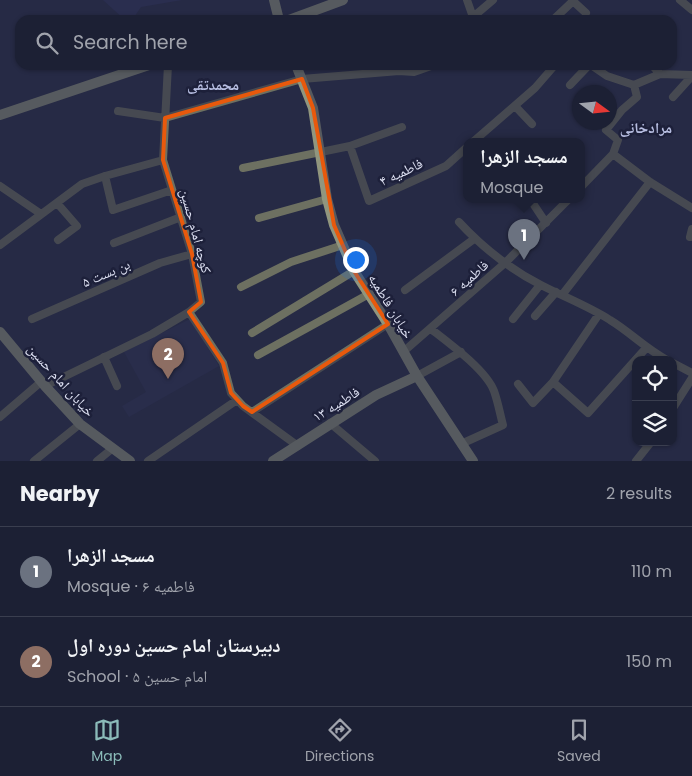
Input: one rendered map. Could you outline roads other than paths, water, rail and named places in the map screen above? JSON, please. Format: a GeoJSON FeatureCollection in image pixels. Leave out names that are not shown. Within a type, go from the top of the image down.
{"type":"FeatureCollection","features":[{"type":"Feature","properties":{"kind":"main road"},"geometry":{"type":"LineString","coordinates":[[274,0],[278,15]]}},
{"type":"Feature","properties":{"kind":"main road"},"geometry":{"type":"LineString","coordinates":[[302,15],[343,0]]}},
{"type":"Feature","properties":{"kind":"main road"},"geometry":{"type":"LineString","coordinates":[[0,115],[134,70]]}},
{"type":"Feature","properties":{"kind":"main road","name":"خیابان فاطمیه"},"geometry":{"type":"LineString","coordinates":[[298,70],[313,108],[327,199],[342,245],[354,271],[388,324],[417,376],[473,461]]}},
{"type":"Feature","properties":{"kind":"main road","name":"خیابان امام حسین"},"geometry":{"type":"LineString","coordinates":[[0,332],[43,384],[80,424],[130,461]]}},
{"type":"Feature","properties":{"kind":"main road","name":"فاطمیه ۱۳"},"geometry":{"type":"LineString","coordinates":[[273,461],[376,395],[417,376]]}},
{"type":"Feature","properties":{"kind":"street"},"geometry":{"type":"LineString","coordinates":[[467,0],[473,15]]}},
{"type":"Feature","properties":{"kind":"street"},"geometry":{"type":"LineString","coordinates":[[477,15],[493,0]]}},
{"type":"Feature","properties":{"kind":"street"},"geometry":{"type":"LineString","coordinates":[[680,0],[692,10]]}},
{"type":"Feature","properties":{"kind":"street"},"geometry":{"type":"LineString","coordinates":[[558,15],[573,1],[586,13]]}},
{"type":"Feature","properties":{"kind":"street","name":"کوچه امام حسین"},"geometry":{"type":"LineString","coordinates":[[168,70],[163,160],[192,254],[201,302],[189,312]]}},
{"type":"Feature","properties":{"kind":"street"},"geometry":{"type":"LineString","coordinates":[[118,111],[164,118],[302,79],[381,70]]}},
{"type":"Feature","properties":{"kind":"street"},"geometry":{"type":"LineString","coordinates":[[406,70],[414,72],[420,70]]}},
{"type":"Feature","properties":{"kind":"street"},"geometry":{"type":"LineString","coordinates":[[478,138],[535,88],[551,70]]}},
{"type":"Feature","properties":{"kind":"street"},"geometry":{"type":"LineString","coordinates":[[570,85],[585,70]]}},
{"type":"Feature","properties":{"kind":"street"},"geometry":{"type":"LineString","coordinates":[[598,70],[607,76],[634,85],[660,74],[692,75]]}},
{"type":"Feature","properties":{"kind":"street"},"geometry":{"type":"LineString","coordinates":[[656,70],[660,74]]}},
{"type":"Feature","properties":{"kind":"street"},"geometry":{"type":"LineString","coordinates":[[673,97],[692,75]]}},
{"type":"Feature","properties":{"kind":"street"},"geometry":{"type":"LineString","coordinates":[[585,183],[613,154],[618,140],[606,130],[622,110],[636,97],[634,85]]}},
{"type":"Feature","properties":{"kind":"street"},"geometry":{"type":"LineString","coordinates":[[515,106],[532,124]]}},
{"type":"Feature","properties":{"kind":"street"},"geometry":{"type":"LineString","coordinates":[[243,168],[350,146],[402,127]]}},
{"type":"Feature","properties":{"kind":"street","name":"فاطمیه ۴"},"geometry":{"type":"LineString","coordinates":[[350,146],[368,201],[446,166],[463,151]]}},
{"type":"Feature","properties":{"kind":"street"},"geometry":{"type":"LineString","coordinates":[[613,154],[650,182],[692,208]]}},
{"type":"Feature","properties":{"kind":"street"},"geometry":{"type":"LineString","coordinates":[[0,245],[82,184],[163,160]]}},
{"type":"Feature","properties":{"kind":"street"},"geometry":{"type":"LineString","coordinates":[[104,176],[113,210],[172,190]]}},
{"type":"Feature","properties":{"kind":"street"},"geometry":{"type":"LineString","coordinates":[[535,316],[559,294],[650,182]]}},
{"type":"Feature","properties":{"kind":"street"},"geometry":{"type":"LineString","coordinates":[[0,186],[41,214]]}},
{"type":"Feature","properties":{"kind":"street"},"geometry":{"type":"LineString","coordinates":[[259,218],[327,199]]}},
{"type":"Feature","properties":{"kind":"street"},"geometry":{"type":"LineString","coordinates":[[57,202],[77,226],[58,240]]}},
{"type":"Feature","properties":{"kind":"street"},"geometry":{"type":"LineString","coordinates":[[533,203],[546,223]]}},
{"type":"Feature","properties":{"kind":"street","name":"فاطمیه ۶"},"geometry":{"type":"LineString","coordinates":[[404,352],[505,264],[565,203]]}},
{"type":"Feature","properties":{"kind":"street"},"geometry":{"type":"LineString","coordinates":[[114,243],[181,218]]}},
{"type":"Feature","properties":{"kind":"street"},"geometry":{"type":"LineString","coordinates":[[459,222],[474,239],[505,264],[540,285],[611,321],[661,356]]}},
{"type":"Feature","properties":{"kind":"street"},"geometry":{"type":"LineString","coordinates":[[406,290],[474,239]]}},
{"type":"Feature","properties":{"kind":"street"},"geometry":{"type":"LineString","coordinates":[[241,288],[291,262],[342,245]]}},
{"type":"Feature","properties":{"kind":"street","name":"بن بست ۵"},"geometry":{"type":"LineString","coordinates":[[32,319],[160,263],[192,254]]}},
{"type":"Feature","properties":{"kind":"street"},"geometry":{"type":"LineString","coordinates":[[252,333],[354,271]]}},
{"type":"Feature","properties":{"kind":"street"},"geometry":{"type":"LineString","coordinates":[[512,319],[540,285]]}},
{"type":"Feature","properties":{"kind":"street"},"geometry":{"type":"LineString","coordinates":[[258,355],[369,294]]}},
{"type":"Feature","properties":{"kind":"street"},"geometry":{"type":"LineString","coordinates":[[0,417],[43,384],[152,334],[189,312],[223,363],[231,393],[243,406],[298,446]]}},
{"type":"Feature","properties":{"kind":"street"},"geometry":{"type":"LineString","coordinates":[[518,384],[533,403],[552,382],[599,314]]}},
{"type":"Feature","properties":{"kind":"street"},"geometry":{"type":"LineString","coordinates":[[252,412],[388,324]]}},
{"type":"Feature","properties":{"kind":"street"},"geometry":{"type":"LineString","coordinates":[[431,329],[461,352],[494,390],[503,425],[461,444]]}},
{"type":"Feature","properties":{"kind":"street"},"geometry":{"type":"LineString","coordinates":[[552,382],[588,413],[647,347]]}},
{"type":"Feature","properties":{"kind":"street"},"geometry":{"type":"LineString","coordinates":[[417,376],[461,352]]}},
{"type":"Feature","properties":{"kind":"street"},"geometry":{"type":"LineString","coordinates":[[104,357],[116,386]]}},
{"type":"Feature","properties":{"kind":"street"},"geometry":{"type":"LineString","coordinates":[[677,365],[692,373]]}},
{"type":"Feature","properties":{"kind":"street"},"geometry":{"type":"LineString","coordinates":[[677,402],[692,378]]}},
{"type":"Feature","properties":{"kind":"street"},"geometry":{"type":"LineString","coordinates":[[148,461],[237,400]]}},
{"type":"Feature","properties":{"kind":"street"},"geometry":{"type":"LineString","coordinates":[[34,461],[80,424]]}},
{"type":"Feature","properties":{"kind":"street"},"geometry":{"type":"LineString","coordinates":[[330,424],[375,461]]}},
{"type":"Feature","properties":{"kind":"street"},"geometry":{"type":"LineString","coordinates":[[636,461],[648,446]]}},
{"type":"Feature","properties":{"kind":"street"},"geometry":{"type":"LineString","coordinates":[[97,461],[114,448]]}},
{"type":"Feature","properties":{"kind":"place","name":"مسجد الزهرا"},"geometry":{"type":"Point","coordinates":[524,260]}},
{"type":"Feature","properties":{"kind":"place","name":"دبیرستان امام حسین دوره اول"},"geometry":{"type":"Point","coordinates":[168,379]}},
{"type":"Feature","properties":{"kind":"district","name":"محمدتقی"},"geometry":{"type":"Point","coordinates":[213,85]}},
{"type":"Feature","properties":{"kind":"district","name":"مرادخانی"},"geometry":{"type":"Point","coordinates":[646,128]}}]}
